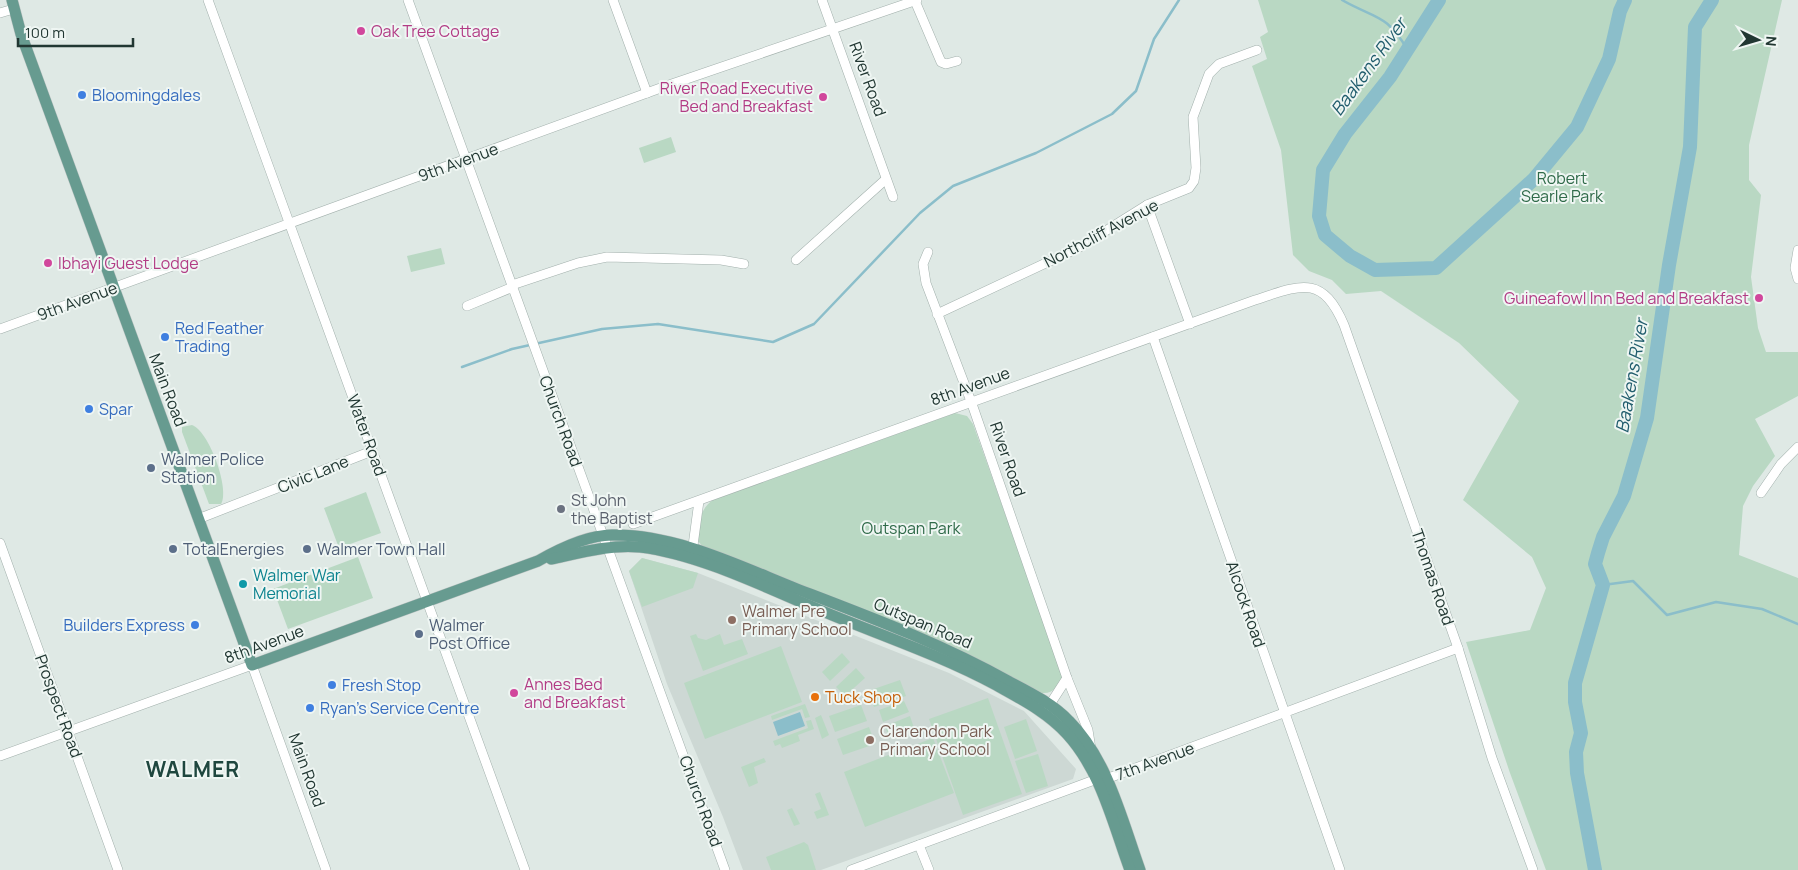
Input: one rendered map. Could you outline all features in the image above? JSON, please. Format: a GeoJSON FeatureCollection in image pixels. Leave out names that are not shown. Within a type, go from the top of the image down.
{"type":"FeatureCollection","features":[{"type":"Feature","properties":{"kind":"main road","name":"Main Road"},"geometry":{"type":"LineString","coordinates":[[7,6],[21,34],[252,665]]}},
{"type":"Feature","properties":{"kind":"main road","name":"Outspan Road"},"geometry":{"type":"LineString","coordinates":[[602,536],[642,537],[934,644],[986,668],[1047,709],[1068,720],[1091,748],[1101,779]]}},
{"type":"Feature","properties":{"kind":"main road","name":"8th Avenue"},"geometry":{"type":"LineString","coordinates":[[252,665],[538,561],[566,547],[602,536]]}},
{"type":"Feature","properties":{"kind":"main road","name":"Outspan Road"},"geometry":{"type":"LineString","coordinates":[[607,548],[639,547],[692,555]]}},
{"type":"Feature","properties":{"kind":"main road","name":"8th Avenue"},"geometry":{"type":"LineString","coordinates":[[538,561],[607,548]]}},
{"type":"Feature","properties":{"kind":"main road","name":"Outspan Road"},"geometry":{"type":"LineString","coordinates":[[1047,709],[1101,779]]}},
{"type":"Feature","properties":{"kind":"main road"},"geometry":{"type":"LineString","coordinates":[[1101,779],[1130,870]]}},
{"type":"Feature","properties":{"kind":"main road"},"geometry":{"type":"LineString","coordinates":[[1101,779],[1140,870]]}},
{"type":"Feature","properties":{"kind":"street","name":"Water Road"},"geometry":{"type":"LineString","coordinates":[[208,0],[525,870]]}},
{"type":"Feature","properties":{"kind":"street","name":"Church Road"},"geometry":{"type":"LineString","coordinates":[[408,0],[602,536],[726,870]]}},
{"type":"Feature","properties":{"kind":"street"},"geometry":{"type":"LineString","coordinates":[[613,0],[648,93]]}},
{"type":"Feature","properties":{"kind":"street","name":"River Road"},"geometry":{"type":"LineString","coordinates":[[822,0],[893,197]]}},
{"type":"Feature","properties":{"kind":"street","name":"9th Avenue"},"geometry":{"type":"LineString","coordinates":[[0,329],[648,93],[916,0]]}},
{"type":"Feature","properties":{"kind":"street"},"geometry":{"type":"LineString","coordinates":[[916,0],[941,62],[946,64],[957,61]]}},
{"type":"Feature","properties":{"kind":"street","name":"Northcliff Avenue"},"geometry":{"type":"LineString","coordinates":[[937,314],[1080,247],[1147,205],[1187,190],[1193,183],[1196,168],[1193,117],[1212,70],[1219,64],[1257,50]]}},
{"type":"Feature","properties":{"kind":"street"},"geometry":{"type":"LineString","coordinates":[[796,260],[886,180]]}},
{"type":"Feature","properties":{"kind":"street"},"geometry":{"type":"LineString","coordinates":[[1147,205],[1190,324]]}},
{"type":"Feature","properties":{"kind":"street"},"geometry":{"type":"LineString","coordinates":[[1798,250],[1795,268],[1798,279]]}},
{"type":"Feature","properties":{"kind":"street","name":"River Road"},"geometry":{"type":"LineString","coordinates":[[928,252],[922,270],[1090,735],[1091,748]]}},
{"type":"Feature","properties":{"kind":"street"},"geometry":{"type":"LineString","coordinates":[[467,306],[512,286],[578,263],[607,257],[721,260],[744,264]]}},
{"type":"Feature","properties":{"kind":"street","name":"8th Avenue"},"geometry":{"type":"LineString","coordinates":[[632,524],[972,404],[1294,287],[1321,291]]}},
{"type":"Feature","properties":{"kind":"street","name":"Thomas Road"},"geometry":{"type":"LineString","coordinates":[[1321,291],[1332,302],[1344,325],[1458,648],[1492,758],[1532,870]]}},
{"type":"Feature","properties":{"kind":"street","name":"Alcock Road"},"geometry":{"type":"LineString","coordinates":[[1153,337],[1340,870]]}},
{"type":"Feature","properties":{"kind":"street"},"geometry":{"type":"LineString","coordinates":[[958,409],[971,415],[978,423]]}},
{"type":"Feature","properties":{"kind":"street"},"geometry":{"type":"LineString","coordinates":[[1761,493],[1781,464],[1798,448]]}},
{"type":"Feature","properties":{"kind":"street","name":"Civic Lane"},"geometry":{"type":"LineString","coordinates":[[198,519],[372,451]]}},
{"type":"Feature","properties":{"kind":"street"},"geometry":{"type":"LineString","coordinates":[[692,555],[699,501]]}},
{"type":"Feature","properties":{"kind":"street","name":"Prospect Road"},"geometry":{"type":"LineString","coordinates":[[0,543],[118,870]]}},
{"type":"Feature","properties":{"kind":"street","name":"7th Avenue"},"geometry":{"type":"LineString","coordinates":[[850,870],[1284,714],[1458,648]]}},
{"type":"Feature","properties":{"kind":"street","name":"8th Avenue"},"geometry":{"type":"LineString","coordinates":[[0,756],[252,665]]}},
{"type":"Feature","properties":{"kind":"street","name":"Main Road"},"geometry":{"type":"LineString","coordinates":[[252,665],[326,870]]}},
{"type":"Feature","properties":{"kind":"street"},"geometry":{"type":"LineString","coordinates":[[1047,709],[1068,678]]}},
{"type":"Feature","properties":{"kind":"street"},"geometry":{"type":"LineString","coordinates":[[919,844],[929,870]]}},
{"type":"Feature","properties":{"kind":"shaded area","name":"Clarendon Park Primary School"},"geometry":{"type":"Polygon","coordinates":[[[642,558],[698,573],[949,673],[1024,711],[1076,769],[1073,779],[821,870],[743,870],[723,817],[667,684],[629,571],[642,558]]]}},
{"type":"Feature","properties":{"kind":"green space","name":"Robert Searle Park"},"geometry":{"type":"Polygon","coordinates":[[[1258,0],[1782,0],[1749,145],[1749,180],[1761,195],[1751,277],[1758,328],[1766,352],[1798,352],[1798,396],[1755,419],[1775,456],[1753,486],[1743,506],[1739,555],[1798,578],[1798,870],[1546,870],[1510,773],[1466,642],[1530,630],[1546,588],[1532,557],[1463,500],[1519,401],[1459,343],[1381,291],[1346,294],[1332,280],[1309,271],[1293,255],[1281,150],[1252,66],[1267,59],[1260,37],[1268,32],[1258,0]]]}},
{"type":"Feature","properties":{"kind":"green space"},"geometry":{"type":"Polygon","coordinates":[[[671,137],[676,152],[644,163],[639,148],[671,137]]]}},
{"type":"Feature","properties":{"kind":"green space"},"geometry":{"type":"Polygon","coordinates":[[[441,248],[445,264],[411,272],[407,256],[441,248]]]}},
{"type":"Feature","properties":{"kind":"green space","name":"Outspan Park"},"geometry":{"type":"Polygon","coordinates":[[[955,413],[967,416],[973,424],[1062,673],[1063,676],[1059,683],[1050,692],[1042,693],[954,647],[704,548],[698,541],[700,518],[705,508],[713,500],[955,413]]]}},
{"type":"Feature","properties":{"kind":"green space"},"geometry":{"type":"Polygon","coordinates":[[[192,425],[205,438],[216,461],[223,486],[221,504],[209,504],[182,432],[182,427],[192,425]]]}},
{"type":"Feature","properties":{"kind":"green space"},"geometry":{"type":"Polygon","coordinates":[[[366,492],[381,533],[339,548],[324,508],[366,492]]]}},
{"type":"Feature","properties":{"kind":"green space"},"geometry":{"type":"Polygon","coordinates":[[[358,557],[373,598],[288,629],[273,589],[358,557]]]}},
{"type":"Feature","properties":{"kind":"green space"},"geometry":{"type":"Polygon","coordinates":[[[642,558],[698,573],[693,588],[642,607],[629,571],[642,558]]]}},
{"type":"Feature","properties":{"kind":"green space"},"geometry":{"type":"Polygon","coordinates":[[[696,634],[698,638],[706,640],[720,634],[724,645],[742,639],[748,654],[703,671],[690,636],[696,634]]]}},
{"type":"Feature","properties":{"kind":"green space"},"geometry":{"type":"Polygon","coordinates":[[[781,646],[802,702],[705,739],[684,683],[781,646]]]}},
{"type":"Feature","properties":{"kind":"green space"},"geometry":{"type":"Polygon","coordinates":[[[842,653],[850,662],[830,681],[822,672],[842,653]]]}},
{"type":"Feature","properties":{"kind":"green space"},"geometry":{"type":"Polygon","coordinates":[[[856,668],[865,678],[845,696],[836,687],[856,668]]]}},
{"type":"Feature","properties":{"kind":"green space"},"geometry":{"type":"Polygon","coordinates":[[[900,680],[906,696],[874,707],[868,691],[900,680]]]}},
{"type":"Feature","properties":{"kind":"green space"},"geometry":{"type":"Polygon","coordinates":[[[988,698],[1022,794],[963,815],[929,719],[988,698]]]}},
{"type":"Feature","properties":{"kind":"green space"},"geometry":{"type":"Polygon","coordinates":[[[904,701],[909,712],[883,722],[879,710],[904,701]]]}},
{"type":"Feature","properties":{"kind":"green space"},"geometry":{"type":"Polygon","coordinates":[[[805,704],[810,717],[805,718],[802,709],[772,720],[771,716],[805,704]]]}},
{"type":"Feature","properties":{"kind":"green space"},"geometry":{"type":"Polygon","coordinates":[[[861,705],[867,721],[835,732],[829,716],[861,705]]]}},
{"type":"Feature","properties":{"kind":"green space"},"geometry":{"type":"Polygon","coordinates":[[[821,715],[829,735],[822,739],[815,718],[821,715]]]}},
{"type":"Feature","properties":{"kind":"green space"},"geometry":{"type":"Polygon","coordinates":[[[910,716],[914,728],[889,738],[885,726],[910,716]]]}},
{"type":"Feature","properties":{"kind":"green space"},"geometry":{"type":"Polygon","coordinates":[[[1026,719],[1037,751],[1015,759],[1004,727],[1026,719]]]}},
{"type":"Feature","properties":{"kind":"green space"},"geometry":{"type":"Polygon","coordinates":[[[811,720],[814,729],[798,735],[800,741],[782,748],[780,744],[775,746],[773,741],[808,728],[806,721],[811,720]]]}},
{"type":"Feature","properties":{"kind":"green space"},"geometry":{"type":"Polygon","coordinates":[[[869,727],[875,744],[843,755],[837,739],[869,727]]]}},
{"type":"Feature","properties":{"kind":"green space"},"geometry":{"type":"Polygon","coordinates":[[[933,738],[954,793],[865,827],[844,772],[933,738]]]}},
{"type":"Feature","properties":{"kind":"green space"},"geometry":{"type":"Polygon","coordinates":[[[1038,754],[1048,786],[1026,793],[1015,761],[1038,754]]]}},
{"type":"Feature","properties":{"kind":"green space"},"geometry":{"type":"Polygon","coordinates":[[[764,758],[766,762],[754,767],[758,783],[749,787],[741,767],[764,758]]]}},
{"type":"Feature","properties":{"kind":"green space"},"geometry":{"type":"Polygon","coordinates":[[[820,792],[829,815],[817,819],[814,812],[821,809],[815,794],[820,792]]]}},
{"type":"Feature","properties":{"kind":"green space"},"geometry":{"type":"Polygon","coordinates":[[[792,808],[800,824],[794,826],[787,810],[792,808]]]}},
{"type":"Feature","properties":{"kind":"green space"},"geometry":{"type":"Polygon","coordinates":[[[804,842],[808,845],[816,870],[771,870],[766,857],[804,842]]]}},
{"type":"Feature","properties":{"kind":"water"},"geometry":{"type":"Polygon","coordinates":[[[800,712],[805,726],[778,736],[773,722],[800,712]]]}},
{"type":"Feature","properties":{"kind":"waterway"},"geometry":{"type":"LineString","coordinates":[[462,367],[512,349],[602,329],[658,324],[773,342],[814,324],[920,213],[953,186],[1036,153],[1112,114],[1136,91],[1154,39],[1179,0]]}},
{"type":"Feature","properties":{"kind":"waterway"},"geometry":{"type":"LineString","coordinates":[[1342,0],[1386,23],[1400,37],[1407,49]]}},
{"type":"Feature","properties":{"kind":"waterway","name":"Baakens River"},"geometry":{"type":"LineString","coordinates":[[1439,0],[1390,77],[1345,134],[1323,170],[1319,216],[1325,235],[1350,256],[1375,270],[1436,268],[1534,179],[1577,127],[1609,59],[1620,11],[1625,0]]}},
{"type":"Feature","properties":{"kind":"waterway","name":"Baakens River"},"geometry":{"type":"LineString","coordinates":[[1595,870],[1577,773],[1576,752],[1581,733],[1575,702],[1575,683],[1603,585],[1595,564],[1603,537],[1624,496],[1647,418],[1669,265],[1690,147],[1695,27],[1712,0]]}},
{"type":"Feature","properties":{"kind":"waterway"},"geometry":{"type":"LineString","coordinates":[[1603,585],[1633,581],[1667,615],[1716,602],[1762,609],[1798,624]]}},
{"type":"Feature","properties":{"kind":"place","name":"Oak Tree Cottage"},"geometry":{"type":"Point","coordinates":[361,31]}},
{"type":"Feature","properties":{"kind":"place","name":"Bloomingdales"},"geometry":{"type":"Point","coordinates":[82,95]}},
{"type":"Feature","properties":{"kind":"place","name":"River Road Executive Bed and Breakfast"},"geometry":{"type":"Point","coordinates":[823,97]}},
{"type":"Feature","properties":{"kind":"place","name":"Ibhayi Guest Lodge"},"geometry":{"type":"Point","coordinates":[48,263]}},
{"type":"Feature","properties":{"kind":"place","name":"Guineafowl Inn Bed and Breakfast"},"geometry":{"type":"Point","coordinates":[1759,298]}},
{"type":"Feature","properties":{"kind":"place","name":"Red Feather Trading"},"geometry":{"type":"Point","coordinates":[165,337]}},
{"type":"Feature","properties":{"kind":"place","name":"Spar"},"geometry":{"type":"Point","coordinates":[89,409]}},
{"type":"Feature","properties":{"kind":"place","name":"Walmer Police Station"},"geometry":{"type":"Point","coordinates":[151,468]}},
{"type":"Feature","properties":{"kind":"place","name":"St John the Baptist"},"geometry":{"type":"Point","coordinates":[561,509]}},
{"type":"Feature","properties":{"kind":"place","name":"TotalEnergies"},"geometry":{"type":"Point","coordinates":[173,549]}},
{"type":"Feature","properties":{"kind":"place","name":"Walmer Town Hall"},"geometry":{"type":"Point","coordinates":[307,549]}},
{"type":"Feature","properties":{"kind":"place","name":"Walmer War Memorial"},"geometry":{"type":"Point","coordinates":[243,584]}},
{"type":"Feature","properties":{"kind":"place","name":"Walmer Pre Primary School"},"geometry":{"type":"Point","coordinates":[732,620]}},
{"type":"Feature","properties":{"kind":"place","name":"Builders Express"},"geometry":{"type":"Point","coordinates":[195,625]}},
{"type":"Feature","properties":{"kind":"place","name":"Walmer Post Office"},"geometry":{"type":"Point","coordinates":[419,634]}},
{"type":"Feature","properties":{"kind":"place","name":"Fresh Stop"},"geometry":{"type":"Point","coordinates":[332,685]}},
{"type":"Feature","properties":{"kind":"place","name":"Annes Bed and Breakfast"},"geometry":{"type":"Point","coordinates":[514,693]}},
{"type":"Feature","properties":{"kind":"place","name":"Tuck Shop"},"geometry":{"type":"Point","coordinates":[815,697]}},
{"type":"Feature","properties":{"kind":"place","name":"Ryan's Service Centre"},"geometry":{"type":"Point","coordinates":[310,708]}},
{"type":"Feature","properties":{"kind":"place","name":"Clarendon Park Primary School"},"geometry":{"type":"Point","coordinates":[870,740]}},
{"type":"Feature","properties":{"kind":"district","name":"WALMER"},"geometry":{"type":"Point","coordinates":[193,770]}}]}
